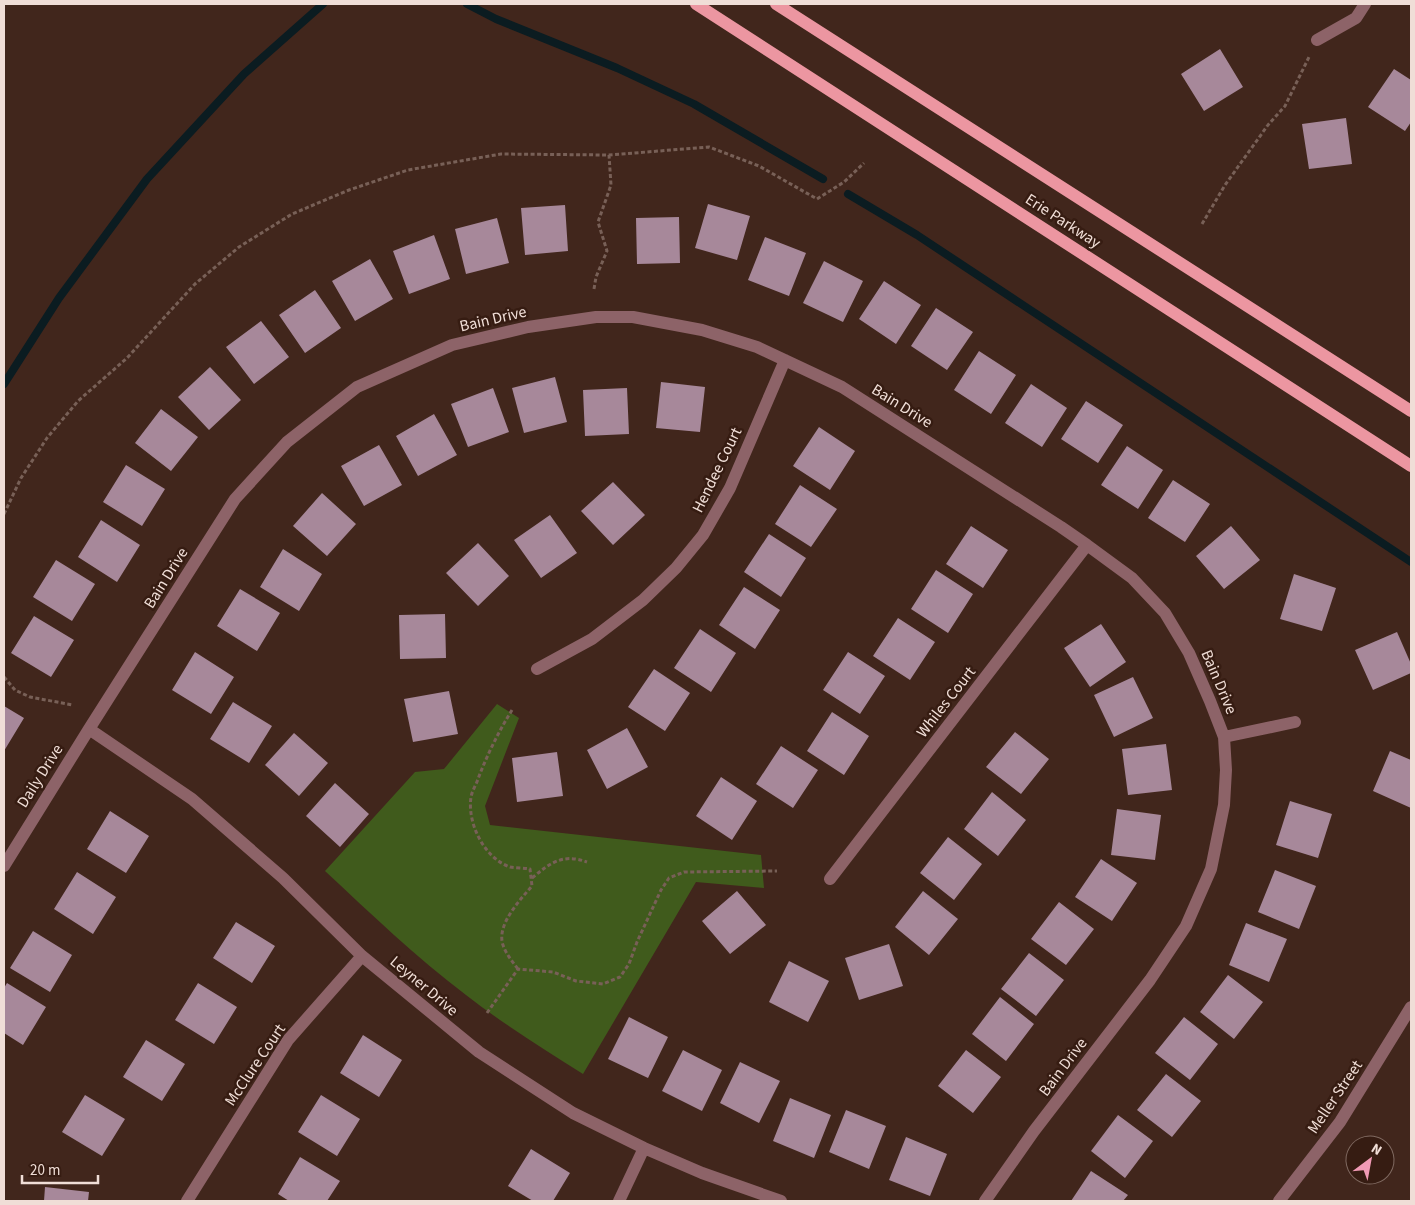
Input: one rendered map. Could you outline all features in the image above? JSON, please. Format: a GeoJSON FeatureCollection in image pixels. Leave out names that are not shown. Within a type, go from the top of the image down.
{"type":"FeatureCollection","features":[{"type":"Feature","properties":{"kind":"main road","name":"Erie Parkway"},"geometry":{"type":"LineString","coordinates":[[696,4],[1411,466]]}},
{"type":"Feature","properties":{"kind":"main road","name":"Erie Parkway"},"geometry":{"type":"LineString","coordinates":[[776,4],[1411,411]]}},
{"type":"Feature","properties":{"kind":"street"},"geometry":{"type":"LineString","coordinates":[[1316,40],[1356,18],[1365,4]]}},
{"type":"Feature","properties":{"kind":"street","name":"Bain Drive"},"geometry":{"type":"LineString","coordinates":[[89,729],[235,500],[287,442],[358,387],[452,346],[528,327],[596,317],[633,317],[702,330],[758,347],[842,387],[1087,544],[1132,578],[1165,613],[1189,653],[1224,738],[1226,770],[1224,805],[1211,869],[1186,926],[1150,980],[1034,1131],[985,1201]]}},
{"type":"Feature","properties":{"kind":"street","name":"Hendee Court"},"geometry":{"type":"LineString","coordinates":[[537,669],[592,639],[642,600],[676,568],[703,535],[730,488],[785,360]]}},
{"type":"Feature","properties":{"kind":"street","name":"Whiles Court"},"geometry":{"type":"LineString","coordinates":[[830,879],[1087,544]]}},
{"type":"Feature","properties":{"kind":"street"},"geometry":{"type":"LineString","coordinates":[[1224,738],[1295,722]]}},
{"type":"Feature","properties":{"kind":"street","name":"Daily Drive"},"geometry":{"type":"LineString","coordinates":[[4,866],[89,729]]}},
{"type":"Feature","properties":{"kind":"street","name":"Leyner Drive"},"geometry":{"type":"LineString","coordinates":[[89,729],[192,799],[284,878],[362,956],[479,1052],[573,1113],[644,1148],[702,1173],[781,1201]]}},
{"type":"Feature","properties":{"kind":"street","name":"McClure Court"},"geometry":{"type":"LineString","coordinates":[[187,1201],[288,1040],[362,956]]}},
{"type":"Feature","properties":{"kind":"street","name":"Meller Street"},"geometry":{"type":"LineString","coordinates":[[1279,1201],[1340,1122],[1411,1007]]}},
{"type":"Feature","properties":{"kind":"street"},"geometry":{"type":"LineString","coordinates":[[619,1201],[644,1148]]}},
{"type":"Feature","properties":{"kind":"path"},"geometry":{"type":"LineString","coordinates":[[1202,224],[1225,185],[1284,106],[1316,40]]}},
{"type":"Feature","properties":{"kind":"path"},"geometry":{"type":"LineString","coordinates":[[4,514],[21,478],[47,438],[78,401],[128,358],[195,284],[239,247],[292,214],[349,190],[408,170],[501,154],[609,156],[709,147],[759,166],[817,199],[844,182],[864,163]]}},
{"type":"Feature","properties":{"kind":"path"},"geometry":{"type":"LineString","coordinates":[[594,289],[596,277],[606,251],[598,222],[611,185],[609,156]]}},
{"type":"Feature","properties":{"kind":"path"},"geometry":{"type":"LineString","coordinates":[[4,677],[15,690],[30,697],[73,705]]}},
{"type":"Feature","properties":{"kind":"path"},"geometry":{"type":"LineString","coordinates":[[512,710],[502,726],[477,781],[471,796],[471,811],[476,832],[483,846],[495,858],[510,866],[530,869],[532,886],[516,904],[502,930],[502,943],[508,956],[518,969],[553,972],[576,981],[603,984],[620,977],[629,964],[661,890],[669,878],[684,872],[777,871]]}},
{"type":"Feature","properties":{"kind":"path"},"geometry":{"type":"LineString","coordinates":[[531,879],[548,864],[567,858],[580,859],[587,862]]}},
{"type":"Feature","properties":{"kind":"path"},"geometry":{"type":"LineString","coordinates":[[487,1013],[518,969]]}},
{"type":"Feature","properties":{"kind":"green space"},"geometry":{"type":"Polygon","coordinates":[[[497,704],[519,718],[485,806],[490,825],[761,855],[764,888],[696,882],[583,1074],[509,1026],[447,981],[325,871],[415,772],[444,769],[497,704]]]}},
{"type":"Feature","properties":{"kind":"building"},"geometry":{"type":"Polygon","coordinates":[[[1220,49],[1243,87],[1204,111],[1181,74],[1220,49]]]}},
{"type":"Feature","properties":{"kind":"building"},"geometry":{"type":"Polygon","coordinates":[[[1394,69],[1411,80],[1411,122],[1405,131],[1368,107],[1394,69]]]}},
{"type":"Feature","properties":{"kind":"building"},"geometry":{"type":"Polygon","coordinates":[[[1346,118],[1352,164],[1309,169],[1302,124],[1346,118]]]}},
{"type":"Feature","properties":{"kind":"building"},"geometry":{"type":"Polygon","coordinates":[[[708,204],[750,216],[737,260],[695,248],[708,204]]]}},
{"type":"Feature","properties":{"kind":"building"},"geometry":{"type":"Polygon","coordinates":[[[565,205],[568,251],[525,255],[521,208],[565,205]]]}},
{"type":"Feature","properties":{"kind":"building"},"geometry":{"type":"Polygon","coordinates":[[[679,217],[680,263],[637,264],[636,218],[679,217]]]}},
{"type":"Feature","properties":{"kind":"building"},"geometry":{"type":"Polygon","coordinates":[[[497,218],[509,263],[466,274],[455,229],[497,218]]]}},
{"type":"Feature","properties":{"kind":"building"},"geometry":{"type":"Polygon","coordinates":[[[434,235],[450,279],[409,294],[393,251],[434,235]]]}},
{"type":"Feature","properties":{"kind":"building"},"geometry":{"type":"Polygon","coordinates":[[[765,237],[806,253],[789,296],[748,280],[765,237]]]}},
{"type":"Feature","properties":{"kind":"building"},"geometry":{"type":"Polygon","coordinates":[[[370,259],[393,299],[355,321],[332,281],[370,259]]]}},
{"type":"Feature","properties":{"kind":"building"},"geometry":{"type":"Polygon","coordinates":[[[824,261],[863,281],[843,322],[803,303],[824,261]]]}},
{"type":"Feature","properties":{"kind":"building"},"geometry":{"type":"Polygon","coordinates":[[[884,281],[921,305],[896,344],[859,319],[884,281]]]}},
{"type":"Feature","properties":{"kind":"building"},"geometry":{"type":"Polygon","coordinates":[[[315,290],[341,328],[305,353],[279,315],[315,290]]]}},
{"type":"Feature","properties":{"kind":"building"},"geometry":{"type":"Polygon","coordinates":[[[936,308],[973,332],[947,370],[911,346],[936,308]]]}},
{"type":"Feature","properties":{"kind":"building"},"geometry":{"type":"Polygon","coordinates":[[[261,321],[289,357],[254,384],[226,347],[261,321]]]}},
{"type":"Feature","properties":{"kind":"building"},"geometry":{"type":"Polygon","coordinates":[[[979,351],[1016,375],[991,414],[954,390],[979,351]]]}},
{"type":"Feature","properties":{"kind":"building"},"geometry":{"type":"Polygon","coordinates":[[[210,367],[241,400],[209,430],[178,397],[210,367]]]}},
{"type":"Feature","properties":{"kind":"building"},"geometry":{"type":"Polygon","coordinates":[[[555,377],[567,422],[524,433],[512,388],[555,377]]]}},
{"type":"Feature","properties":{"kind":"building"},"geometry":{"type":"Polygon","coordinates":[[[661,382],[705,387],[700,432],[656,428],[661,382]]]}},
{"type":"Feature","properties":{"kind":"building"},"geometry":{"type":"Polygon","coordinates":[[[1031,384],[1067,408],[1042,447],[1005,423],[1031,384]]]}},
{"type":"Feature","properties":{"kind":"building"},"geometry":{"type":"Polygon","coordinates":[[[493,388],[509,432],[468,447],[451,404],[493,388]]]}},
{"type":"Feature","properties":{"kind":"building"},"geometry":{"type":"Polygon","coordinates":[[[627,388],[629,434],[585,436],[583,390],[627,388]]]}},
{"type":"Feature","properties":{"kind":"building"},"geometry":{"type":"Polygon","coordinates":[[[1086,401],[1123,425],[1098,463],[1061,439],[1086,401]]]}},
{"type":"Feature","properties":{"kind":"building"},"geometry":{"type":"Polygon","coordinates":[[[161,409],[198,437],[171,471],[135,443],[161,409]]]}},
{"type":"Feature","properties":{"kind":"building"},"geometry":{"type":"Polygon","coordinates":[[[434,414],[457,455],[418,476],[396,436],[434,414]]]}},
{"type":"Feature","properties":{"kind":"building"},"geometry":{"type":"Polygon","coordinates":[[[819,427],[855,451],[830,490],[793,466],[819,427]]]}},
{"type":"Feature","properties":{"kind":"building"},"geometry":{"type":"Polygon","coordinates":[[[379,445],[402,485],[364,506],[341,466],[379,445]]]}},
{"type":"Feature","properties":{"kind":"building"},"geometry":{"type":"Polygon","coordinates":[[[1127,446],[1163,470],[1138,509],[1101,485],[1127,446]]]}},
{"type":"Feature","properties":{"kind":"building"},"geometry":{"type":"Polygon","coordinates":[[[126,465],[165,489],[142,526],[103,502],[126,465]]]}},
{"type":"Feature","properties":{"kind":"building"},"geometry":{"type":"Polygon","coordinates":[[[1173,480],[1210,504],[1185,542],[1148,518],[1173,480]]]}},
{"type":"Feature","properties":{"kind":"building"},"geometry":{"type":"Polygon","coordinates":[[[613,482],[645,515],[613,545],[581,511],[613,482]]]}},
{"type":"Feature","properties":{"kind":"building"},"geometry":{"type":"Polygon","coordinates":[[[800,485],[837,509],[811,547],[775,524],[800,485]]]}},
{"type":"Feature","properties":{"kind":"building"},"geometry":{"type":"Polygon","coordinates":[[[322,493],[356,524],[327,556],[293,526],[322,493]]]}},
{"type":"Feature","properties":{"kind":"building"},"geometry":{"type":"Polygon","coordinates":[[[550,515],[577,553],[541,578],[514,540],[550,515]]]}},
{"type":"Feature","properties":{"kind":"building"},"geometry":{"type":"Polygon","coordinates":[[[101,520],[140,545],[117,582],[78,557],[101,520]]]}},
{"type":"Feature","properties":{"kind":"building"},"geometry":{"type":"Polygon","coordinates":[[[971,526],[1008,550],[983,588],[946,564],[971,526]]]}},
{"type":"Feature","properties":{"kind":"building"},"geometry":{"type":"Polygon","coordinates":[[[1231,526],[1260,560],[1224,589],[1196,556],[1231,526]]]}},
{"type":"Feature","properties":{"kind":"building"},"geometry":{"type":"Polygon","coordinates":[[[769,534],[806,558],[781,597],[744,572],[769,534]]]}},
{"type":"Feature","properties":{"kind":"building"},"geometry":{"type":"Polygon","coordinates":[[[478,543],[509,576],[478,606],[446,573],[478,543]]]}},
{"type":"Feature","properties":{"kind":"building"},"geometry":{"type":"Polygon","coordinates":[[[283,549],[322,574],[299,611],[260,587],[283,549]]]}},
{"type":"Feature","properties":{"kind":"building"},"geometry":{"type":"Polygon","coordinates":[[[56,560],[95,584],[72,621],[33,597],[56,560]]]}},
{"type":"Feature","properties":{"kind":"building"},"geometry":{"type":"Polygon","coordinates":[[[936,570],[973,594],[948,633],[911,609],[936,570]]]}},
{"type":"Feature","properties":{"kind":"building"},"geometry":{"type":"Polygon","coordinates":[[[1294,574],[1336,588],[1322,631],[1280,619],[1294,574]]]}},
{"type":"Feature","properties":{"kind":"building"},"geometry":{"type":"Polygon","coordinates":[[[744,587],[780,610],[755,649],[719,625],[744,587]]]}},
{"type":"Feature","properties":{"kind":"building"},"geometry":{"type":"Polygon","coordinates":[[[240,589],[280,613],[257,651],[217,626],[240,589]]]}},
{"type":"Feature","properties":{"kind":"building"},"geometry":{"type":"Polygon","coordinates":[[[445,614],[446,658],[400,659],[399,615],[445,614]]]}},
{"type":"Feature","properties":{"kind":"building"},"geometry":{"type":"Polygon","coordinates":[[[34,616],[74,640],[51,677],[11,653],[34,616]]]}},
{"type":"Feature","properties":{"kind":"building"},"geometry":{"type":"Polygon","coordinates":[[[898,618],[935,642],[910,680],[873,656],[898,618]]]}},
{"type":"Feature","properties":{"kind":"building"},"geometry":{"type":"Polygon","coordinates":[[[1101,624],[1126,662],[1090,687],[1064,648],[1101,624]]]}},
{"type":"Feature","properties":{"kind":"building"},"geometry":{"type":"Polygon","coordinates":[[[700,629],[736,653],[711,692],[674,668],[700,629]]]}},
{"type":"Feature","properties":{"kind":"building"},"geometry":{"type":"Polygon","coordinates":[[[1397,632],[1411,664],[1411,673],[1373,690],[1355,650],[1397,632]]]}},
{"type":"Feature","properties":{"kind":"building"},"geometry":{"type":"Polygon","coordinates":[[[195,652],[234,677],[211,714],[172,690],[195,652]]]}},
{"type":"Feature","properties":{"kind":"building"},"geometry":{"type":"Polygon","coordinates":[[[848,652],[885,676],[860,714],[823,690],[848,652]]]}},
{"type":"Feature","properties":{"kind":"building"},"geometry":{"type":"Polygon","coordinates":[[[654,669],[690,693],[665,731],[628,707],[654,669]]]}},
{"type":"Feature","properties":{"kind":"building"},"geometry":{"type":"Polygon","coordinates":[[[1133,677],[1153,718],[1114,737],[1094,695],[1133,677]]]}},
{"type":"Feature","properties":{"kind":"building"},"geometry":{"type":"Polygon","coordinates":[[[449,691],[458,734],[413,742],[404,699],[449,691]]]}},
{"type":"Feature","properties":{"kind":"building"},"geometry":{"type":"Polygon","coordinates":[[[233,702],[272,726],[249,763],[210,739],[233,702]]]}},
{"type":"Feature","properties":{"kind":"building"},"geometry":{"type":"Polygon","coordinates":[[[4,706],[24,718],[4,751],[4,706]]]}},
{"type":"Feature","properties":{"kind":"building"},"geometry":{"type":"Polygon","coordinates":[[[832,712],[869,736],[844,775],[807,751],[832,712]]]}},
{"type":"Feature","properties":{"kind":"building"},"geometry":{"type":"Polygon","coordinates":[[[627,728],[648,767],[607,789],[587,750],[627,728]]]}},
{"type":"Feature","properties":{"kind":"building"},"geometry":{"type":"Polygon","coordinates":[[[1015,732],[1049,759],[1021,794],[986,767],[1015,732]]]}},
{"type":"Feature","properties":{"kind":"building"},"geometry":{"type":"Polygon","coordinates":[[[294,733],[328,763],[299,796],[265,765],[294,733]]]}},
{"type":"Feature","properties":{"kind":"building"},"geometry":{"type":"Polygon","coordinates":[[[1166,744],[1172,790],[1128,795],[1122,749],[1166,744]]]}},
{"type":"Feature","properties":{"kind":"building"},"geometry":{"type":"Polygon","coordinates":[[[781,746],[818,770],[793,808],[756,784],[781,746]]]}},
{"type":"Feature","properties":{"kind":"building"},"geometry":{"type":"Polygon","coordinates":[[[1390,751],[1411,760],[1411,808],[1373,791],[1390,751]]]}},
{"type":"Feature","properties":{"kind":"building"},"geometry":{"type":"Polygon","coordinates":[[[557,752],[563,796],[517,802],[512,758],[557,752]]]}},
{"type":"Feature","properties":{"kind":"building"},"geometry":{"type":"Polygon","coordinates":[[[721,777],[757,801],[732,840],[696,816],[721,777]]]}},
{"type":"Feature","properties":{"kind":"building"},"geometry":{"type":"Polygon","coordinates":[[[335,783],[369,814],[340,847],[306,816],[335,783]]]}},
{"type":"Feature","properties":{"kind":"building"},"geometry":{"type":"Polygon","coordinates":[[[992,792],[1026,820],[998,856],[964,829],[992,792]]]}},
{"type":"Feature","properties":{"kind":"building"},"geometry":{"type":"Polygon","coordinates":[[[1290,801],[1332,814],[1318,858],[1276,845],[1290,801]]]}},
{"type":"Feature","properties":{"kind":"building"},"geometry":{"type":"Polygon","coordinates":[[[1117,809],[1161,815],[1155,860],[1111,855],[1117,809]]]}},
{"type":"Feature","properties":{"kind":"building"},"geometry":{"type":"Polygon","coordinates":[[[110,811],[149,836],[126,873],[87,849],[110,811]]]}},
{"type":"Feature","properties":{"kind":"building"},"geometry":{"type":"Polygon","coordinates":[[[948,837],[982,864],[954,900],[920,873],[948,837]]]}},
{"type":"Feature","properties":{"kind":"building"},"geometry":{"type":"Polygon","coordinates":[[[1101,859],[1137,883],[1112,921],[1075,897],[1101,859]]]}},
{"type":"Feature","properties":{"kind":"building"},"geometry":{"type":"Polygon","coordinates":[[[1275,870],[1316,886],[1299,929],[1258,912],[1275,870]]]}},
{"type":"Feature","properties":{"kind":"building"},"geometry":{"type":"Polygon","coordinates":[[[77,872],[116,897],[93,934],[54,909],[77,872]]]}},
{"type":"Feature","properties":{"kind":"building"},"geometry":{"type":"Polygon","coordinates":[[[737,891],[766,925],[730,954],[702,921],[737,891]]]}},
{"type":"Feature","properties":{"kind":"building"},"geometry":{"type":"Polygon","coordinates":[[[923,891],[958,919],[929,955],[895,927],[923,891]]]}},
{"type":"Feature","properties":{"kind":"building"},"geometry":{"type":"Polygon","coordinates":[[[1059,902],[1094,929],[1066,965],[1031,939],[1059,902]]]}},
{"type":"Feature","properties":{"kind":"building"},"geometry":{"type":"Polygon","coordinates":[[[236,922],[275,946],[252,983],[213,958],[236,922]]]}},
{"type":"Feature","properties":{"kind":"building"},"geometry":{"type":"Polygon","coordinates":[[[1246,923],[1287,939],[1269,982],[1229,965],[1246,923]]]}},
{"type":"Feature","properties":{"kind":"building"},"geometry":{"type":"Polygon","coordinates":[[[33,931],[72,955],[50,992],[10,968],[33,931]]]}},
{"type":"Feature","properties":{"kind":"building"},"geometry":{"type":"Polygon","coordinates":[[[889,944],[903,986],[859,1000],[845,958],[889,944]]]}},
{"type":"Feature","properties":{"kind":"building"},"geometry":{"type":"Polygon","coordinates":[[[1029,953],[1064,980],[1036,1016],[1001,989],[1029,953]]]}},
{"type":"Feature","properties":{"kind":"building"},"geometry":{"type":"Polygon","coordinates":[[[789,961],[829,981],[808,1022],[769,1002],[789,961]]]}},
{"type":"Feature","properties":{"kind":"building"},"geometry":{"type":"Polygon","coordinates":[[[1228,975],[1263,1002],[1234,1039],[1200,1012],[1228,975]]]}},
{"type":"Feature","properties":{"kind":"building"},"geometry":{"type":"Polygon","coordinates":[[[7,983],[46,1007],[23,1045],[4,1033],[4,988],[7,983]]]}},
{"type":"Feature","properties":{"kind":"building"},"geometry":{"type":"Polygon","coordinates":[[[198,983],[237,1007],[214,1044],[175,1020],[198,983]]]}},
{"type":"Feature","properties":{"kind":"building"},"geometry":{"type":"Polygon","coordinates":[[[1000,997],[1034,1024],[1006,1061],[972,1034],[1000,997]]]}},
{"type":"Feature","properties":{"kind":"building"},"geometry":{"type":"Polygon","coordinates":[[[629,1017],[668,1037],[648,1078],[608,1059],[629,1017]]]}},
{"type":"Feature","properties":{"kind":"building"},"geometry":{"type":"Polygon","coordinates":[[[1184,1017],[1218,1044],[1190,1080],[1155,1053],[1184,1017]]]}},
{"type":"Feature","properties":{"kind":"building"},"geometry":{"type":"Polygon","coordinates":[[[363,1035],[402,1060],[379,1097],[340,1073],[363,1035]]]}},
{"type":"Feature","properties":{"kind":"building"},"geometry":{"type":"Polygon","coordinates":[[[146,1040],[185,1064],[162,1101],[123,1077],[146,1040]]]}},
{"type":"Feature","properties":{"kind":"building"},"geometry":{"type":"Polygon","coordinates":[[[683,1050],[722,1070],[702,1111],[662,1091],[683,1050]]]}},
{"type":"Feature","properties":{"kind":"building"},"geometry":{"type":"Polygon","coordinates":[[[966,1050],[1001,1077],[973,1113],[938,1086],[966,1050]]]}},
{"type":"Feature","properties":{"kind":"building"},"geometry":{"type":"Polygon","coordinates":[[[740,1062],[780,1081],[759,1123],[720,1103],[740,1062]]]}},
{"type":"Feature","properties":{"kind":"building"},"geometry":{"type":"Polygon","coordinates":[[[1166,1074],[1201,1101],[1172,1137],[1137,1110],[1166,1074]]]}},
{"type":"Feature","properties":{"kind":"building"},"geometry":{"type":"Polygon","coordinates":[[[85,1095],[125,1119],[102,1156],[62,1132],[85,1095]]]}},
{"type":"Feature","properties":{"kind":"building"},"geometry":{"type":"Polygon","coordinates":[[[321,1095],[360,1119],[337,1156],[298,1132],[321,1095]]]}},
{"type":"Feature","properties":{"kind":"building"},"geometry":{"type":"Polygon","coordinates":[[[790,1098],[831,1115],[814,1158],[773,1141],[790,1098]]]}},
{"type":"Feature","properties":{"kind":"building"},"geometry":{"type":"Polygon","coordinates":[[[846,1110],[886,1126],[869,1169],[829,1152],[846,1110]]]}},
{"type":"Feature","properties":{"kind":"building"},"geometry":{"type":"Polygon","coordinates":[[[1118,1115],[1153,1141],[1125,1178],[1091,1151],[1118,1115]]]}},
{"type":"Feature","properties":{"kind":"building"},"geometry":{"type":"Polygon","coordinates":[[[906,1137],[947,1154],[930,1196],[889,1180],[906,1137]]]}},
{"type":"Feature","properties":{"kind":"building"},"geometry":{"type":"Polygon","coordinates":[[[531,1149],[570,1173],[553,1201],[533,1201],[508,1186],[531,1149]]]}},
{"type":"Feature","properties":{"kind":"building"},"geometry":{"type":"Polygon","coordinates":[[[300,1157],[340,1181],[327,1201],[289,1201],[278,1194],[300,1157]]]}},
{"type":"Feature","properties":{"kind":"building"},"geometry":{"type":"Polygon","coordinates":[[[1091,1171],[1128,1195],[1123,1201],[1071,1201],[1091,1171]]]}},
{"type":"Feature","properties":{"kind":"building"},"geometry":{"type":"Polygon","coordinates":[[[45,1187],[89,1192],[88,1201],[44,1201],[45,1187]]]}},
{"type":"Feature","properties":{"kind":"waterway"},"geometry":{"type":"LineString","coordinates":[[4,384],[59,298],[147,179],[244,74],[323,4]]}},
{"type":"Feature","properties":{"kind":"waterway"},"geometry":{"type":"LineString","coordinates":[[467,4],[496,19],[617,68],[694,104],[823,179]]}},
{"type":"Feature","properties":{"kind":"waterway"},"geometry":{"type":"LineString","coordinates":[[848,194],[917,235],[1411,562]]}}]}
